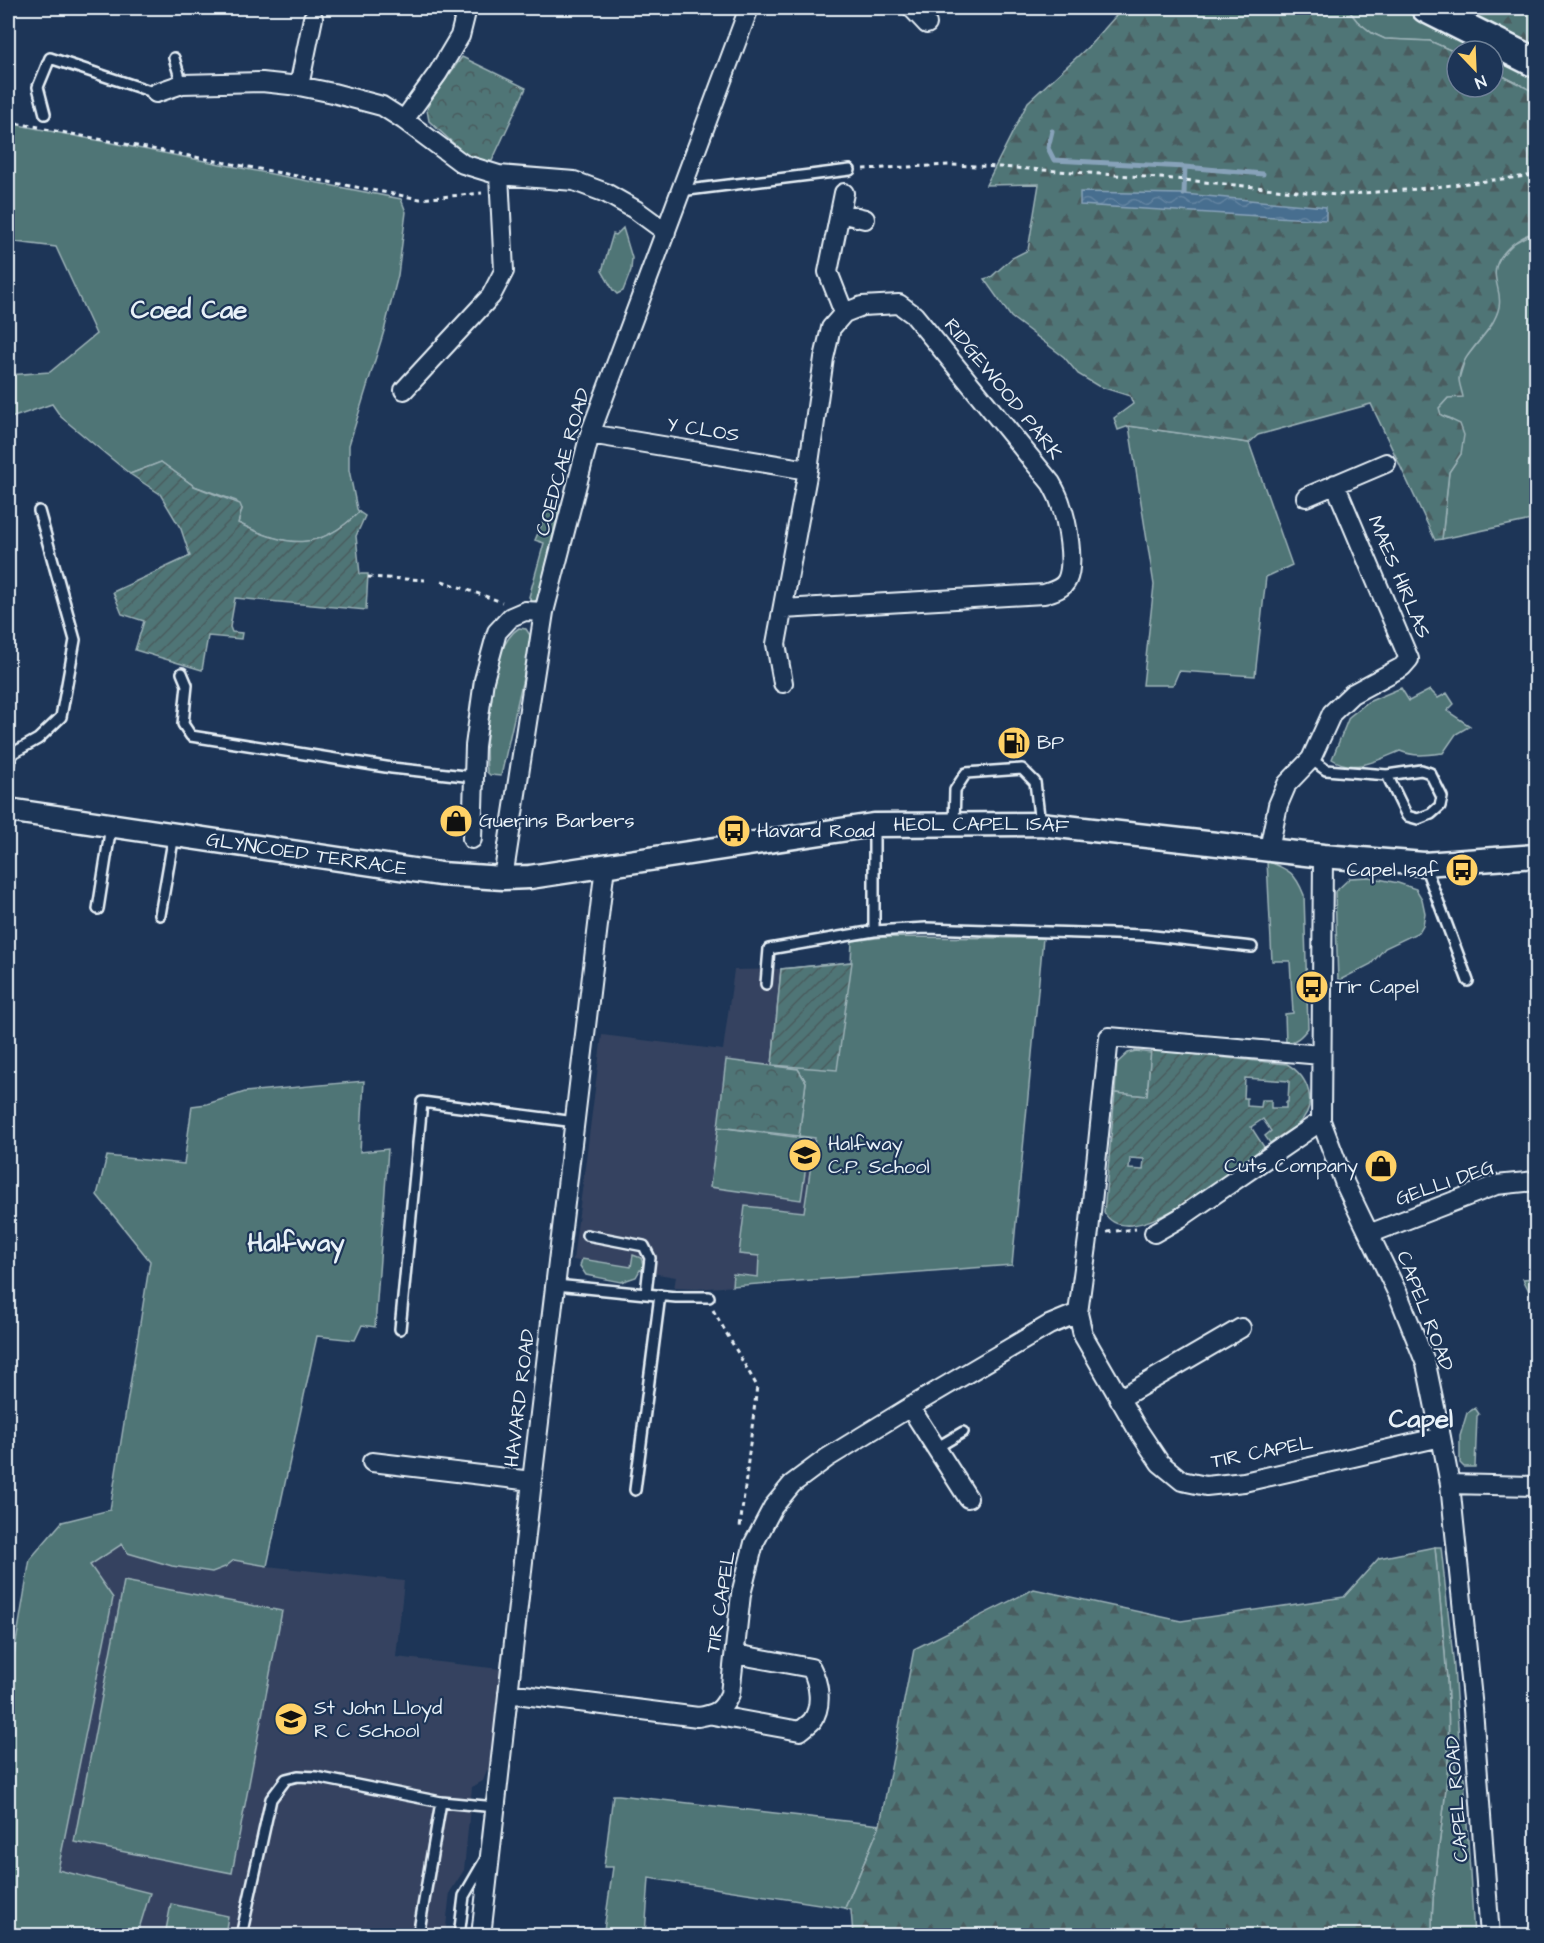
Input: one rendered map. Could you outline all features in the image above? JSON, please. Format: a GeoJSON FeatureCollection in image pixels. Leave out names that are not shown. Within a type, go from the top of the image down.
{"type":"FeatureCollection","features":[{"type":"Feature","properties":{"kind":"main road"},"geometry":{"type":"LineString","coordinates":[[1426,8],[1536,63]]}},
{"type":"Feature","properties":{"kind":"street"},"geometry":{"type":"LineString","coordinates":[[404,120],[438,73],[460,36],[467,8]]}},
{"type":"Feature","properties":{"kind":"street","name":"COEDCAE ROAD"},"geometry":{"type":"LineString","coordinates":[[503,878],[544,612],[590,434],[749,8]]}},
{"type":"Feature","properties":{"kind":"street"},"geometry":{"type":"LineString","coordinates":[[912,8],[927,24]]}},
{"type":"Feature","properties":{"kind":"street"},"geometry":{"type":"LineString","coordinates":[[299,86],[313,18]]}},
{"type":"Feature","properties":{"kind":"street"},"geometry":{"type":"LineString","coordinates":[[156,93],[182,84],[262,82],[299,86],[382,106],[463,164],[499,183],[574,181],[606,193],[636,210],[666,232]]}},
{"type":"Feature","properties":{"kind":"street"},"geometry":{"type":"LineString","coordinates":[[404,390],[491,296],[504,271],[499,183]]}},
{"type":"Feature","properties":{"kind":"street"},"geometry":{"type":"LineString","coordinates":[[783,683],[776,644],[808,470],[824,358],[831,328],[844,313],[828,272],[844,194]]}},
{"type":"Feature","properties":{"kind":"street"},"geometry":{"type":"LineString","coordinates":[[840,213],[865,219]]}},
{"type":"Feature","properties":{"kind":"street","name":"RIDGEWOOD PARK"},"geometry":{"type":"LineString","coordinates":[[783,609],[1044,594],[1058,590],[1067,581],[1070,567],[1066,521],[1051,483],[914,315],[899,304],[862,306],[844,313]]}},
{"type":"Feature","properties":{"kind":"street","name":"Y CLOS"},"geometry":{"type":"LineString","coordinates":[[590,434],[808,470]]}},
{"type":"Feature","properties":{"kind":"street"},"geometry":{"type":"LineString","coordinates":[[1306,497],[1386,463]]}},
{"type":"Feature","properties":{"kind":"street","name":"MAES HIRLAS"},"geometry":{"type":"LineString","coordinates":[[1269,849],[1278,806],[1287,784],[1311,759],[1332,713],[1352,694],[1402,667],[1409,659],[1335,484]]}},
{"type":"Feature","properties":{"kind":"street"},"geometry":{"type":"LineString","coordinates":[[472,839],[481,778],[475,746],[484,680],[497,632],[511,616],[525,610],[544,612]]}},
{"type":"Feature","properties":{"kind":"street","name":"GLYNCOED TERRACE"},"geometry":{"type":"LineString","coordinates":[[8,810],[440,874],[503,878],[530,877],[605,866]]}},
{"type":"Feature","properties":{"kind":"street","name":"HEOL CAPEL ISAF"},"geometry":{"type":"LineString","coordinates":[[605,866],[874,825],[954,824],[1040,824],[1323,856],[1424,864],[1536,856]]}},
{"type":"Feature","properties":{"kind":"street","name":"CAPEL ROAD"},"geometry":{"type":"LineString","coordinates":[[1323,856],[1321,1121],[1345,1184],[1398,1294],[1426,1364],[1450,1484],[1473,1709],[1490,1935]]}},
{"type":"Feature","properties":{"kind":"street","name":"HAVARD ROAD"},"geometry":{"type":"LineString","coordinates":[[481,1935],[605,866]]}},
{"type":"Feature","properties":{"kind":"street","name":"TIR CAPEL"},"geometry":{"type":"LineString","coordinates":[[1321,1055],[1109,1037],[1078,1313],[1083,1335],[1119,1399],[1160,1463],[1182,1481],[1206,1486],[1244,1482],[1441,1437]]}},
{"type":"Feature","properties":{"kind":"street"},"geometry":{"type":"LineString","coordinates":[[1148,1231],[1180,1218],[1321,1121]]}},
{"type":"Feature","properties":{"kind":"street","name":"GELLI DEG"},"geometry":{"type":"LineString","coordinates":[[1370,1234],[1496,1185],[1536,1181]]}},
{"type":"Feature","properties":{"kind":"street","name":"TIR CAPEL"},"geometry":{"type":"LineString","coordinates":[[713,1715],[724,1707],[730,1694],[744,1576],[754,1543],[772,1508],[792,1485],[827,1458],[910,1407],[1049,1325],[1078,1313]]}},
{"type":"Feature","properties":{"kind":"street"},"geometry":{"type":"LineString","coordinates":[[1119,1399],[1241,1328]]}},
{"type":"Feature","properties":{"kind":"street"},"geometry":{"type":"LineString","coordinates":[[910,1407],[968,1498]]}},
{"type":"Feature","properties":{"kind":"street"},"geometry":{"type":"LineString","coordinates":[[372,1462],[532,1481]]}},
{"type":"Feature","properties":{"kind":"street"},"geometry":{"type":"LineString","coordinates":[[1450,1484],[1536,1486]]}},
{"type":"Feature","properties":{"kind":"street"},"geometry":{"type":"LineString","coordinates":[[508,1693],[698,1717],[713,1715],[800,1731],[813,1719],[819,1701],[818,1681],[811,1668],[735,1654]]}},
{"type":"Feature","properties":{"kind":"lane"},"geometry":{"type":"LineString","coordinates":[[45,114],[38,87],[50,58],[156,93]]}},
{"type":"Feature","properties":{"kind":"lane"},"geometry":{"type":"LineString","coordinates":[[174,58],[182,84]]}},
{"type":"Feature","properties":{"kind":"lane"},"geometry":{"type":"LineString","coordinates":[[681,191],[850,170]]}},
{"type":"Feature","properties":{"kind":"lane"},"geometry":{"type":"LineString","coordinates":[[8,765],[13,753],[38,739],[61,717],[75,640],[39,511]]}},
{"type":"Feature","properties":{"kind":"lane"},"geometry":{"type":"LineString","coordinates":[[182,673],[187,685],[183,724],[191,736],[392,768],[481,778]]}},
{"type":"Feature","properties":{"kind":"lane"},"geometry":{"type":"LineString","coordinates":[[1311,759],[1326,770],[1386,775],[1422,770],[1430,773],[1442,797],[1440,806],[1431,814],[1418,819],[1407,816],[1386,775]]}},
{"type":"Feature","properties":{"kind":"lane"},"geometry":{"type":"LineString","coordinates":[[954,824],[956,790],[966,773],[1022,770],[1035,782],[1040,824]]}},
{"type":"Feature","properties":{"kind":"lane"},"geometry":{"type":"LineString","coordinates":[[874,825],[874,931]]}},
{"type":"Feature","properties":{"kind":"lane"},"geometry":{"type":"LineString","coordinates":[[98,909],[111,826]]}},
{"type":"Feature","properties":{"kind":"lane"},"geometry":{"type":"LineString","coordinates":[[160,915],[174,835]]}},
{"type":"Feature","properties":{"kind":"lane"},"geometry":{"type":"LineString","coordinates":[[1424,864],[1468,981]]}},
{"type":"Feature","properties":{"kind":"lane"},"geometry":{"type":"LineString","coordinates":[[766,984],[769,949],[874,931],[926,928],[1145,935],[1252,947]]}},
{"type":"Feature","properties":{"kind":"lane"},"geometry":{"type":"LineString","coordinates":[[400,1329],[422,1102],[575,1122]]}},
{"type":"Feature","properties":{"kind":"lane"},"geometry":{"type":"LineString","coordinates":[[587,1235],[645,1246],[650,1258],[646,1293]]}},
{"type":"Feature","properties":{"kind":"lane"},"geometry":{"type":"LineString","coordinates":[[556,1285],[710,1301]]}},
{"type":"Feature","properties":{"kind":"lane"},"geometry":{"type":"LineString","coordinates":[[635,1490],[660,1295]]}},
{"type":"Feature","properties":{"kind":"lane"},"geometry":{"type":"LineString","coordinates":[[936,1448],[963,1432]]}},
{"type":"Feature","properties":{"kind":"lane"},"geometry":{"type":"LineString","coordinates":[[241,1935],[271,1799],[286,1779],[298,1776],[316,1777],[441,1802],[496,1807]]}},
{"type":"Feature","properties":{"kind":"lane"},"geometry":{"type":"LineString","coordinates":[[418,1935],[441,1802]]}},
{"type":"Feature","properties":{"kind":"lane"},"geometry":{"type":"LineString","coordinates":[[459,1935],[464,1896],[491,1850]]}},
{"type":"Feature","properties":{"kind":"path"},"geometry":{"type":"LineString","coordinates":[[8,122],[420,199],[499,183]]}},
{"type":"Feature","properties":{"kind":"path"},"geometry":{"type":"LineString","coordinates":[[850,170],[951,165],[1000,167],[1174,179],[1336,195],[1418,189],[1536,175]]}},
{"type":"Feature","properties":{"kind":"path"},"geometry":{"type":"LineString","coordinates":[[368,577],[425,580]]}},
{"type":"Feature","properties":{"kind":"path"},"geometry":{"type":"LineString","coordinates":[[442,581],[525,610]]}},
{"type":"Feature","properties":{"kind":"path"},"geometry":{"type":"LineString","coordinates":[[1089,1231],[1109,1233],[1148,1231]]}},
{"type":"Feature","properties":{"kind":"path"},"geometry":{"type":"LineString","coordinates":[[710,1301],[757,1386],[740,1537]]}},
{"type":"Feature","properties":{"kind":"shaded area","name":"Halfway C.P. School"},"geometry":{"type":"Polygon","coordinates":[[[884,937],[1043,938],[1012,1265],[696,1289],[674,1288],[676,1277],[573,1260],[602,1035],[723,1050],[734,970],[781,969],[851,962],[852,941],[884,937]]]}},
{"type":"Feature","properties":{"kind":"shaded area","name":"St John Lloyd R C School"},"geometry":{"type":"Polygon","coordinates":[[[122,1544],[128,1553],[172,1566],[212,1572],[225,1567],[234,1560],[267,1566],[404,1581],[396,1657],[500,1669],[489,1770],[483,1781],[472,1787],[464,1870],[450,1892],[445,1935],[137,1935],[150,1893],[58,1870],[113,1598],[90,1565],[122,1544]]]}},
{"type":"Feature","properties":{"kind":"green space"},"geometry":{"type":"Polygon","coordinates":[[[1123,8],[1347,8],[1357,21],[1372,33],[1385,39],[1430,41],[1445,48],[1445,99],[1505,99],[1505,77],[1536,93],[1536,231],[1516,242],[1500,258],[1495,271],[1500,301],[1496,317],[1465,359],[1459,381],[1463,397],[1448,398],[1439,408],[1441,415],[1460,424],[1464,435],[1461,454],[1449,472],[1442,539],[1435,540],[1371,404],[1258,435],[1249,443],[1129,426],[1118,430],[1114,418],[1133,404],[1130,396],[1098,386],[1078,374],[1064,357],[1011,317],[984,279],[991,277],[1012,258],[1028,250],[1039,184],[986,185],[1028,102],[1090,45],[1123,8]]]}},
{"type":"Feature","properties":{"kind":"green space"},"geometry":{"type":"Polygon","coordinates":[[[1347,8],[1405,8],[1466,39],[1445,39],[1445,48],[1430,41],[1385,39],[1372,33],[1357,21],[1347,8]]]}},
{"type":"Feature","properties":{"kind":"green space"},"geometry":{"type":"Polygon","coordinates":[[[1462,8],[1536,8],[1536,46],[1462,8]]]}},
{"type":"Feature","properties":{"kind":"green space"},"geometry":{"type":"Polygon","coordinates":[[[462,57],[526,88],[492,161],[474,159],[429,121],[427,110],[430,101],[462,57]]]}},
{"type":"Feature","properties":{"kind":"green space"},"geometry":{"type":"Polygon","coordinates":[[[1505,59],[1536,75],[1536,93],[1505,77],[1505,59]]]}},
{"type":"Feature","properties":{"kind":"green space"},"geometry":{"type":"Polygon","coordinates":[[[8,123],[401,199],[406,212],[398,275],[384,331],[349,445],[349,470],[359,512],[330,534],[315,540],[301,542],[271,537],[238,523],[242,509],[236,501],[194,486],[161,462],[130,474],[61,417],[52,404],[8,419],[8,375],[50,372],[96,334],[56,247],[8,241],[8,123]]]}},
{"type":"Feature","properties":{"kind":"green space"},"geometry":{"type":"Polygon","coordinates":[[[623,228],[632,258],[631,270],[623,291],[617,294],[602,271],[613,234],[616,235],[623,228]]]}},
{"type":"Feature","properties":{"kind":"green space"},"geometry":{"type":"Polygon","coordinates":[[[1536,231],[1536,519],[1442,539],[1449,472],[1461,454],[1450,418],[1440,415],[1439,408],[1459,379],[1465,359],[1492,325],[1499,296],[1495,286],[1494,269],[1500,257],[1514,243],[1536,231]]]}},
{"type":"Feature","properties":{"kind":"green space"},"geometry":{"type":"Polygon","coordinates":[[[1129,426],[1249,443],[1292,565],[1266,577],[1255,676],[1179,671],[1173,685],[1143,685],[1154,585],[1129,426]]]}},
{"type":"Feature","properties":{"kind":"green space"},"geometry":{"type":"Polygon","coordinates":[[[161,462],[194,486],[240,504],[242,509],[238,523],[287,541],[301,542],[316,539],[330,534],[359,512],[365,516],[356,536],[360,574],[368,574],[366,610],[235,598],[230,627],[232,632],[242,633],[241,639],[208,636],[202,670],[135,650],[144,621],[122,614],[113,592],[190,556],[181,529],[160,494],[130,474],[161,462]]]}},
{"type":"Feature","properties":{"kind":"green space"},"geometry":{"type":"Polygon","coordinates":[[[552,501],[560,504],[538,600],[532,602],[529,597],[544,543],[535,540],[552,501]]]}},
{"type":"Feature","properties":{"kind":"green space"},"geometry":{"type":"Polygon","coordinates":[[[519,628],[526,629],[531,643],[501,776],[490,775],[487,772],[486,757],[488,716],[495,673],[501,653],[509,638],[519,628]]]}},
{"type":"Feature","properties":{"kind":"green space"},"geometry":{"type":"Polygon","coordinates":[[[1401,688],[1409,701],[1430,690],[1438,698],[1447,693],[1454,704],[1447,711],[1470,726],[1456,734],[1443,753],[1416,755],[1400,751],[1366,764],[1357,765],[1340,763],[1332,759],[1349,717],[1368,702],[1401,688]]]}},
{"type":"Feature","properties":{"kind":"green space"},"geometry":{"type":"Polygon","coordinates":[[[1267,861],[1290,873],[1298,881],[1304,895],[1308,1028],[1298,1038],[1286,1043],[1285,1014],[1293,1013],[1290,961],[1272,961],[1267,861]]]}},
{"type":"Feature","properties":{"kind":"green space"},"geometry":{"type":"Polygon","coordinates":[[[1369,877],[1416,889],[1422,899],[1425,913],[1423,925],[1419,932],[1385,948],[1371,964],[1338,981],[1335,892],[1350,878],[1369,877]]]}},
{"type":"Feature","properties":{"kind":"green space","name":"Halfway C.P. School"},"geometry":{"type":"Polygon","coordinates":[[[884,937],[1043,938],[1012,1265],[732,1286],[733,1274],[758,1277],[759,1256],[739,1254],[745,1206],[804,1212],[815,1138],[799,1136],[806,1082],[798,1069],[772,1065],[781,969],[851,962],[852,941],[884,937]]]}},
{"type":"Feature","properties":{"kind":"green space"},"geometry":{"type":"Polygon","coordinates":[[[852,962],[837,1070],[772,1065],[781,969],[852,962]]]}},
{"type":"Feature","properties":{"kind":"green space"},"geometry":{"type":"Polygon","coordinates":[[[1151,1050],[1287,1064],[1301,1076],[1309,1092],[1310,1100],[1298,1124],[1270,1143],[1265,1136],[1271,1131],[1263,1119],[1251,1127],[1264,1147],[1183,1204],[1158,1217],[1136,1224],[1117,1223],[1104,1212],[1115,1093],[1147,1096],[1151,1050]],[[1245,1078],[1244,1098],[1247,1098],[1247,1106],[1261,1107],[1262,1100],[1271,1100],[1271,1108],[1286,1108],[1289,1081],[1245,1078]],[[1130,1158],[1129,1169],[1143,1170],[1144,1159],[1130,1158]]]}},
{"type":"Feature","properties":{"kind":"green space"},"geometry":{"type":"Polygon","coordinates":[[[1136,1051],[1151,1053],[1147,1096],[1115,1093],[1117,1063],[1128,1053],[1136,1051]]]}},
{"type":"Feature","properties":{"kind":"green space"},"geometry":{"type":"Polygon","coordinates":[[[726,1060],[798,1069],[806,1082],[799,1136],[718,1127],[726,1060]]]}},
{"type":"Feature","properties":{"kind":"green space"},"geometry":{"type":"Polygon","coordinates":[[[364,1081],[360,1152],[388,1149],[375,1327],[362,1325],[355,1340],[317,1336],[267,1566],[234,1560],[225,1567],[212,1572],[172,1566],[128,1553],[122,1544],[90,1565],[113,1598],[58,1870],[150,1893],[137,1935],[8,1935],[8,1690],[30,1559],[62,1522],[110,1510],[150,1261],[97,1195],[107,1156],[184,1164],[192,1106],[207,1104],[245,1092],[364,1081]]]}},
{"type":"Feature","properties":{"kind":"green space"},"geometry":{"type":"Polygon","coordinates":[[[718,1127],[810,1139],[801,1200],[710,1187],[718,1127]]]}},
{"type":"Feature","properties":{"kind":"green space"},"geometry":{"type":"Polygon","coordinates":[[[633,1255],[641,1258],[643,1271],[640,1270],[636,1277],[621,1282],[586,1275],[580,1266],[582,1259],[631,1267],[633,1255]]]}},
{"type":"Feature","properties":{"kind":"green space"},"geometry":{"type":"Polygon","coordinates":[[[1536,1278],[1536,1305],[1523,1279],[1536,1278]]]}},
{"type":"Feature","properties":{"kind":"green space"},"geometry":{"type":"Polygon","coordinates":[[[1475,1408],[1479,1414],[1477,1416],[1475,1467],[1464,1467],[1460,1463],[1460,1436],[1467,1413],[1475,1408]]]}},
{"type":"Feature","properties":{"kind":"green space"},"geometry":{"type":"Polygon","coordinates":[[[1435,1547],[1441,1547],[1454,1667],[1459,1740],[1452,1751],[1456,1769],[1464,1777],[1474,1936],[1432,1936],[1434,1891],[1447,1780],[1449,1731],[1445,1652],[1435,1547]]]}},
{"type":"Feature","properties":{"kind":"green space"},"geometry":{"type":"Polygon","coordinates":[[[1435,1547],[1445,1652],[1449,1731],[1447,1780],[1434,1891],[1432,1935],[853,1935],[851,1910],[845,1908],[880,1825],[914,1649],[1034,1589],[1181,1621],[1344,1597],[1379,1558],[1435,1547]]]}},
{"type":"Feature","properties":{"kind":"green space"},"geometry":{"type":"Polygon","coordinates":[[[124,1581],[282,1611],[232,1873],[74,1842],[124,1581]]]}},
{"type":"Feature","properties":{"kind":"green space"},"geometry":{"type":"Polygon","coordinates":[[[613,1795],[880,1825],[845,1908],[649,1878],[645,1935],[604,1930],[613,1867],[604,1867],[613,1795]]]}},
{"type":"Feature","properties":{"kind":"green space"},"geometry":{"type":"Polygon","coordinates":[[[171,1904],[228,1916],[225,1935],[165,1935],[171,1904]]]}},
{"type":"Feature","properties":{"kind":"water"},"geometry":{"type":"Polygon","coordinates":[[[1080,192],[1184,194],[1326,207],[1326,220],[1080,205],[1080,192]]]}},
{"type":"Feature","properties":{"kind":"waterway"},"geometry":{"type":"LineString","coordinates":[[1052,131],[1048,148],[1054,160],[1263,174]]}},
{"type":"Feature","properties":{"kind":"waterway"},"geometry":{"type":"LineString","coordinates":[[1184,194],[1185,167]]}},
{"type":"Feature","properties":{"kind":"place","name":"BP"},"geometry":{"type":"Point","coordinates":[1014,743]}},
{"type":"Feature","properties":{"kind":"place","name":"Guerins Barbers"},"geometry":{"type":"Point","coordinates":[456,821]}},
{"type":"Feature","properties":{"kind":"place","name":"Havard Road"},"geometry":{"type":"Point","coordinates":[734,831]}},
{"type":"Feature","properties":{"kind":"place","name":"Capel Isaf"},"geometry":{"type":"Point","coordinates":[1462,870]}},
{"type":"Feature","properties":{"kind":"place","name":"Tir Capel"},"geometry":{"type":"Point","coordinates":[1312,987]}},
{"type":"Feature","properties":{"kind":"place","name":"Halfway C.P. School"},"geometry":{"type":"Point","coordinates":[805,1155]}},
{"type":"Feature","properties":{"kind":"place","name":"Cuts Company"},"geometry":{"type":"Point","coordinates":[1381,1166]}},
{"type":"Feature","properties":{"kind":"place","name":"St John Lloyd R C School"},"geometry":{"type":"Point","coordinates":[291,1719]}},
{"type":"Feature","properties":{"kind":"district","name":"Coed Cae"},"geometry":{"type":"Point","coordinates":[189,310]}},
{"type":"Feature","properties":{"kind":"district","name":"Halfway"},"geometry":{"type":"Point","coordinates":[296,1243]}},
{"type":"Feature","properties":{"kind":"district","name":"Capel"},"geometry":{"type":"Point","coordinates":[1421,1419]}}]}
